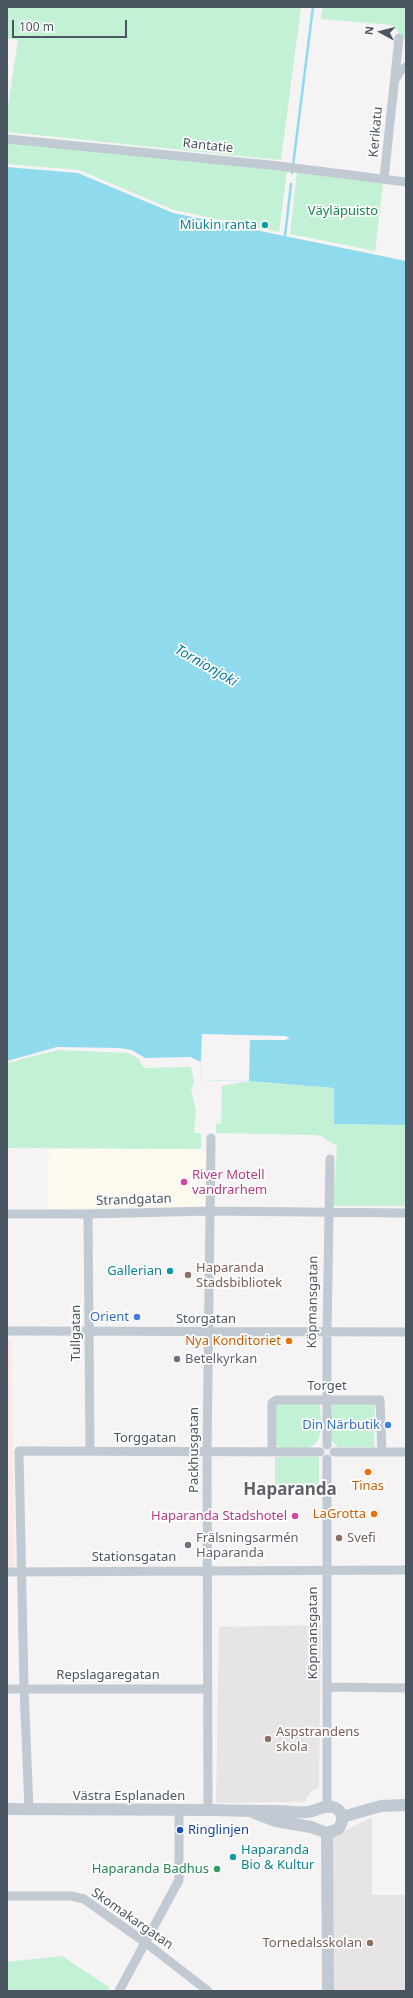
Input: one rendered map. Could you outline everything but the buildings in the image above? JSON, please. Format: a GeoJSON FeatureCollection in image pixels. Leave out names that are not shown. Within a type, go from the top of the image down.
{"type":"FeatureCollection","features":[{"type":"Feature","properties":{"kind":"street","name":"Kerikatu"},"geometry":{"type":"LineString","coordinates":[[384,179],[399,38],[406,46]]}},
{"type":"Feature","properties":{"kind":"street","name":"Kerikatu"},"geometry":{"type":"LineString","coordinates":[[393,87],[396,77],[400,71],[406,67]]}},
{"type":"Feature","properties":{"kind":"street","name":"Rantatie"},"geometry":{"type":"LineString","coordinates":[[7,139],[293,168],[406,182]]}},
{"type":"Feature","properties":{"kind":"street","name":"Packhusgatan"},"geometry":{"type":"LineString","coordinates":[[208,1810],[207,1451],[210,1138]]}},
{"type":"Feature","properties":{"kind":"street","name":"Köpmansgatan"},"geometry":{"type":"LineString","coordinates":[[327,1445],[328,1212],[330,1159]]}},
{"type":"Feature","properties":{"kind":"street","name":"Strandgatan"},"geometry":{"type":"LineString","coordinates":[[7,1214],[88,1214],[209,1211],[406,1213]]}},
{"type":"Feature","properties":{"kind":"street","name":"Tullgatan"},"geometry":{"type":"LineString","coordinates":[[88,1214],[90,1451]]}},
{"type":"Feature","properties":{"kind":"street","name":"Storgatan"},"geometry":{"type":"LineString","coordinates":[[7,1331],[406,1332]]}},
{"type":"Feature","properties":{"kind":"street","name":"Torget"},"geometry":{"type":"LineString","coordinates":[[272,1452],[272,1403],[276,1400],[327,1399],[380,1400],[382,1452]]}},
{"type":"Feature","properties":{"kind":"street"},"geometry":{"type":"LineString","coordinates":[[327,1445],[332,1447],[334,1452],[333,1456],[327,1459],[323,1458],[320,1452],[322,1448],[327,1445]]}},
{"type":"Feature","properties":{"kind":"street","name":"Torggatan"},"geometry":{"type":"LineString","coordinates":[[22,1570],[19,1451],[320,1452]]}},
{"type":"Feature","properties":{"kind":"street"},"geometry":{"type":"LineString","coordinates":[[334,1452],[406,1452]]}},
{"type":"Feature","properties":{"kind":"street","name":"Köpmansgatan"},"geometry":{"type":"LineString","coordinates":[[323,1808],[327,1687],[327,1459]]}},
{"type":"Feature","properties":{"kind":"street"},"geometry":{"type":"LineString","coordinates":[[22,1570],[24,1688],[29,1809]]}},
{"type":"Feature","properties":{"kind":"street","name":"Stationsgatan"},"geometry":{"type":"LineString","coordinates":[[7,1572],[22,1570],[406,1570]]}},
{"type":"Feature","properties":{"kind":"street"},"geometry":{"type":"LineString","coordinates":[[327,1687],[406,1688]]}},
{"type":"Feature","properties":{"kind":"street","name":"Repslagaregatan"},"geometry":{"type":"LineString","coordinates":[[7,1689],[208,1689]]}},
{"type":"Feature","properties":{"kind":"street"},"geometry":{"type":"LineString","coordinates":[[342,1817],[381,1806],[406,1804]]}},
{"type":"Feature","properties":{"kind":"street"},"geometry":{"type":"LineString","coordinates":[[324,1832],[338,1830],[342,1823],[342,1817],[337,1809],[323,1808],[315,1820],[324,1832],[328,1991]]}},
{"type":"Feature","properties":{"kind":"street","name":"Västra Esplanaden"},"geometry":{"type":"LineString","coordinates":[[7,1809],[307,1812],[323,1808]]}},
{"type":"Feature","properties":{"kind":"street"},"geometry":{"type":"LineString","coordinates":[[119,1991],[180,1880],[178,1810]]}},
{"type":"Feature","properties":{"kind":"street","name":"Västra Esplanaden"},"geometry":{"type":"LineString","coordinates":[[252,1812],[275,1821],[324,1832]]}},
{"type":"Feature","properties":{"kind":"street","name":"Skomakargatan"},"geometry":{"type":"LineString","coordinates":[[7,1896],[71,1896],[84,1899],[146,1943],[208,1991]]}},
{"type":"Feature","properties":{"kind":"shaded area"},"geometry":{"type":"Polygon","coordinates":[[[49,1149],[212,1149],[209,1207],[48,1209],[49,1149]]]}},
{"type":"Feature","properties":{"kind":"shaded area"},"geometry":{"type":"Polygon","coordinates":[[[7,1339],[11,1339],[15,1566],[7,1567],[7,1339]]]}},
{"type":"Feature","properties":{"kind":"shaded area","name":"Aspstrandens skola"},"geometry":{"type":"Polygon","coordinates":[[[321,1625],[319,1788],[311,1791],[304,1802],[216,1803],[219,1627],[321,1625]]]}},
{"type":"Feature","properties":{"kind":"shaded area","name":"Tornedalsskolan"},"geometry":{"type":"Polygon","coordinates":[[[372,1817],[372,1895],[406,1895],[406,1991],[333,1991],[333,1837],[372,1817]]]}},
{"type":"Feature","properties":{"kind":"green space"},"geometry":{"type":"Polygon","coordinates":[[[7,7],[301,7],[281,160],[7,132],[7,113],[18,40],[7,38],[7,7]]]}},
{"type":"Feature","properties":{"kind":"green space"},"geometry":{"type":"Polygon","coordinates":[[[323,7],[406,7],[406,41],[392,25],[321,19],[323,7]]]}},
{"type":"Feature","properties":{"kind":"green space","name":"Väyläpuisto"},"geometry":{"type":"Polygon","coordinates":[[[7,141],[287,171],[279,232],[174,210],[79,170],[7,164],[7,141]]]}},
{"type":"Feature","properties":{"kind":"green space","name":"Väyläpuisto"},"geometry":{"type":"Polygon","coordinates":[[[297,173],[383,183],[375,251],[290,234],[297,173]]]}},
{"type":"Feature","properties":{"kind":"green space"},"geometry":{"type":"Polygon","coordinates":[[[58,1050],[128,1053],[138,1058],[144,1068],[191,1067],[194,1082],[191,1090],[196,1111],[194,1133],[201,1133],[201,1149],[7,1148],[7,1063],[58,1050]]]}},
{"type":"Feature","properties":{"kind":"green space"},"geometry":{"type":"Polygon","coordinates":[[[249,1081],[334,1088],[334,1124],[406,1125],[406,1206],[333,1206],[337,1146],[321,1136],[216,1133],[216,1124],[221,1123],[222,1086],[249,1081]]]}},
{"type":"Feature","properties":{"kind":"green space"},"geometry":{"type":"Polygon","coordinates":[[[320,1402],[321,1426],[319,1438],[316,1443],[305,1448],[281,1448],[275,1443],[277,1403],[320,1402]]]}},
{"type":"Feature","properties":{"kind":"green space"},"geometry":{"type":"Polygon","coordinates":[[[332,1403],[375,1403],[374,1447],[338,1447],[329,1438],[332,1403]]]}},
{"type":"Feature","properties":{"kind":"green space"},"geometry":{"type":"Polygon","coordinates":[[[275,1457],[319,1457],[319,1487],[275,1487],[275,1457]]]}},
{"type":"Feature","properties":{"kind":"green space"},"geometry":{"type":"Polygon","coordinates":[[[62,1956],[109,1987],[107,1991],[7,1991],[7,1962],[62,1956]]]}},
{"type":"Feature","properties":{"kind":"water","name":"Tornionjoki"},"geometry":{"type":"Polygon","coordinates":[[[7,167],[78,173],[173,213],[406,261],[406,1125],[334,1124],[334,1088],[249,1081],[200,1080],[201,1062],[190,1057],[145,1058],[132,1050],[119,1048],[57,1047],[7,1061],[7,167]]]}},
{"type":"Feature","properties":{"kind":"pier"},"geometry":{"type":"Polygon","coordinates":[[[202,1034],[285,1036],[290,1038],[285,1040],[250,1040],[249,1081],[200,1080],[202,1034]]]}},
{"type":"Feature","properties":{"kind":"waterway"},"geometry":{"type":"LineString","coordinates":[[292,173],[313,7]]}},
{"type":"Feature","properties":{"kind":"waterway"},"geometry":{"type":"LineString","coordinates":[[285,236],[291,184]]}},
{"type":"Feature","properties":{"kind":"place","name":"Miukin ranta"},"geometry":{"type":"Point","coordinates":[265,225]}},
{"type":"Feature","properties":{"kind":"place","name":"River Motell vandrarhem"},"geometry":{"type":"Point","coordinates":[184,1182]}},
{"type":"Feature","properties":{"kind":"place","name":"Gallerian"},"geometry":{"type":"Point","coordinates":[170,1271]}},
{"type":"Feature","properties":{"kind":"place","name":"Haparanda Stadsbibliotek"},"geometry":{"type":"Point","coordinates":[188,1275]}},
{"type":"Feature","properties":{"kind":"place","name":"Orient"},"geometry":{"type":"Point","coordinates":[137,1317]}},
{"type":"Feature","properties":{"kind":"place","name":"Nya Konditoriet"},"geometry":{"type":"Point","coordinates":[289,1341]}},
{"type":"Feature","properties":{"kind":"place","name":"Betelkyrkan"},"geometry":{"type":"Point","coordinates":[177,1359]}},
{"type":"Feature","properties":{"kind":"place","name":"Din Närbutik"},"geometry":{"type":"Point","coordinates":[388,1425]}},
{"type":"Feature","properties":{"kind":"place","name":"Tinas"},"geometry":{"type":"Point","coordinates":[368,1472]}},
{"type":"Feature","properties":{"kind":"place","name":"LaGrotta"},"geometry":{"type":"Point","coordinates":[374,1514]}},
{"type":"Feature","properties":{"kind":"place","name":"Haparanda Stadshotel"},"geometry":{"type":"Point","coordinates":[295,1516]}},
{"type":"Feature","properties":{"kind":"place","name":"Svefi"},"geometry":{"type":"Point","coordinates":[339,1538]}},
{"type":"Feature","properties":{"kind":"place","name":"Frälsningsarmén Haparanda"},"geometry":{"type":"Point","coordinates":[188,1545]}},
{"type":"Feature","properties":{"kind":"place","name":"Aspstrandens skola"},"geometry":{"type":"Point","coordinates":[268,1739]}},
{"type":"Feature","properties":{"kind":"place","name":"Ringlinjen"},"geometry":{"type":"Point","coordinates":[180,1830]}},
{"type":"Feature","properties":{"kind":"place","name":"Haparanda Bio & Kultur"},"geometry":{"type":"Point","coordinates":[233,1857]}},
{"type":"Feature","properties":{"kind":"place","name":"Haparanda Badhus"},"geometry":{"type":"Point","coordinates":[217,1869]}},
{"type":"Feature","properties":{"kind":"place","name":"Tornedalsskolan"},"geometry":{"type":"Point","coordinates":[370,1943]}},
{"type":"Feature","properties":{"kind":"district","name":"Haparanda"},"geometry":{"type":"Point","coordinates":[290,1490]}}]}
